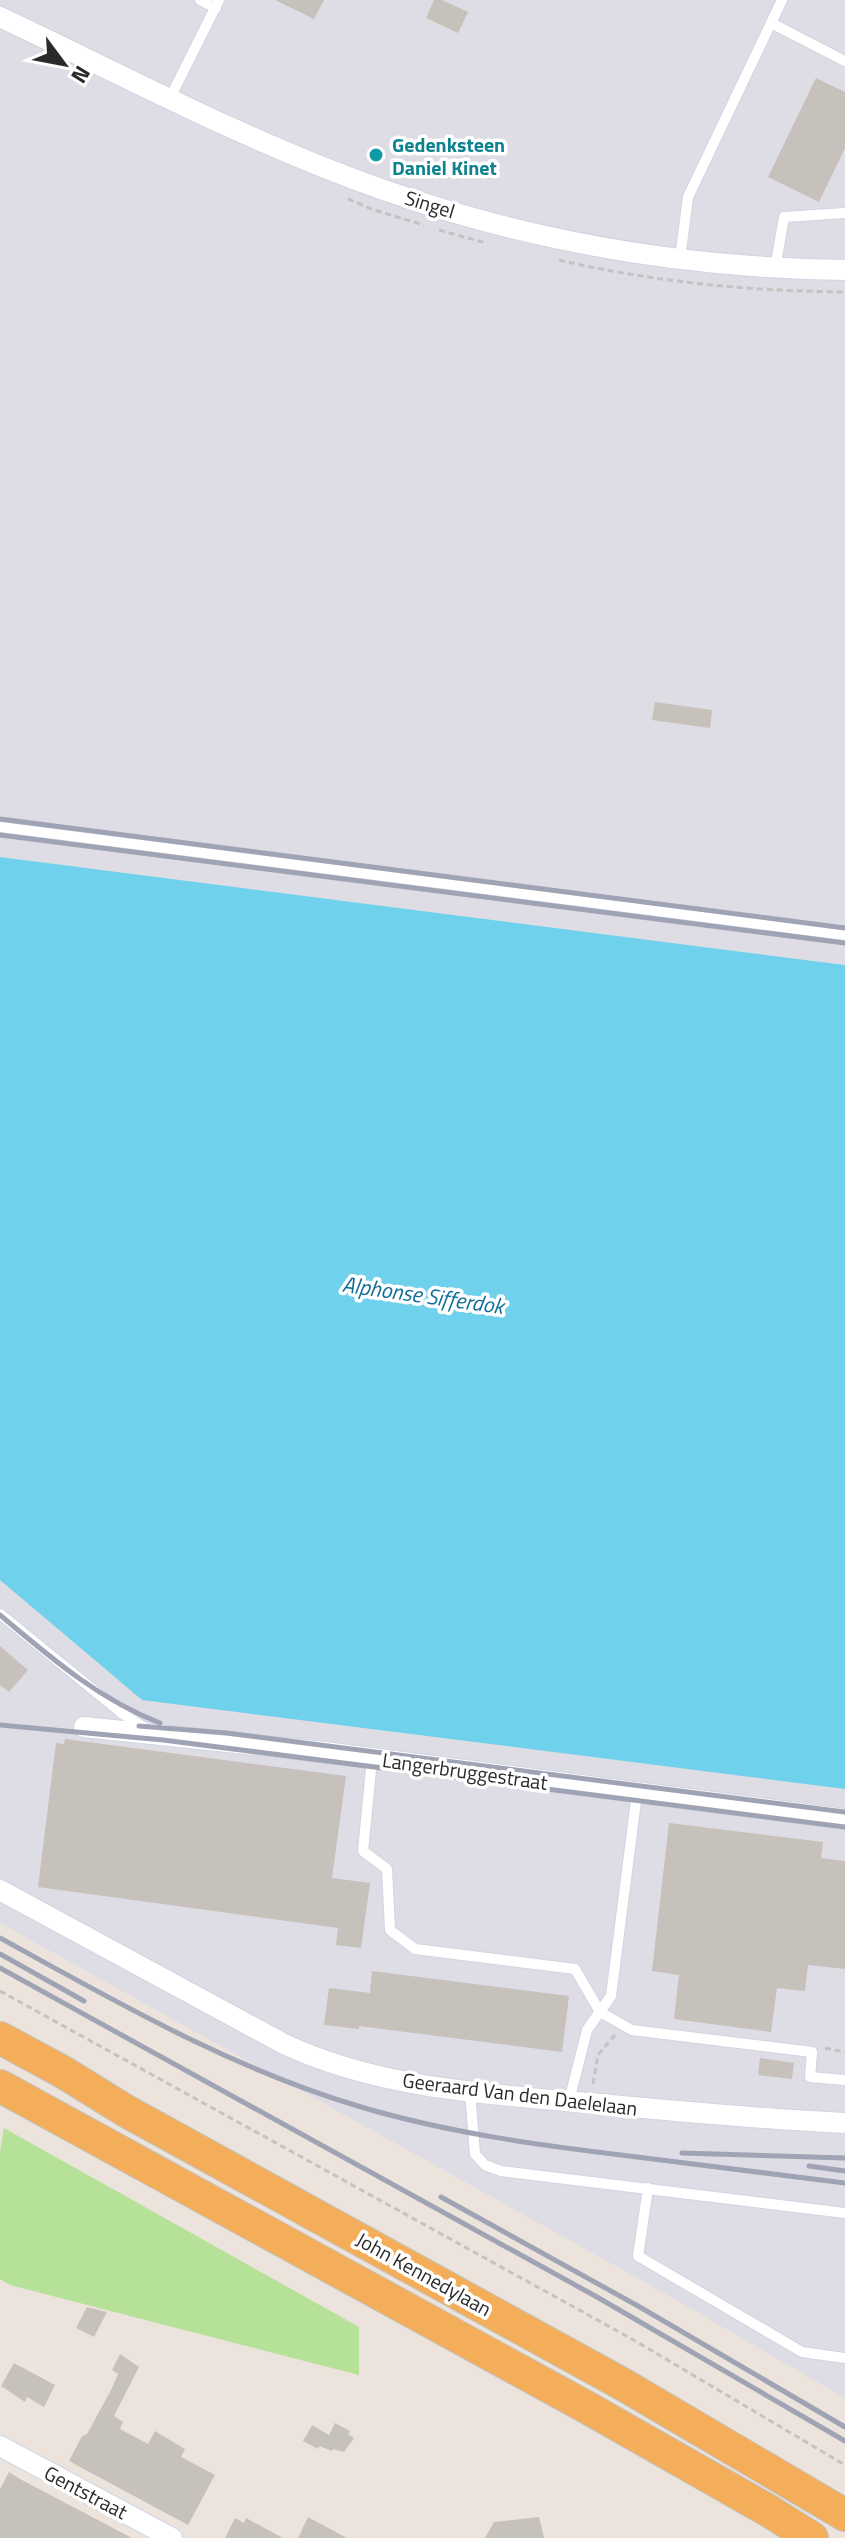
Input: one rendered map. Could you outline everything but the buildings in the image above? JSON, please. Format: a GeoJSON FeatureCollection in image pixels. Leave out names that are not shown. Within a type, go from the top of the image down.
{"type":"FeatureCollection","features":[{"type":"Feature","properties":{"kind":"highway","name":"John Kennedylaan"},"geometry":{"type":"LineString","coordinates":[[0,2038],[126,2111],[624,2385],[845,2515]]}},
{"type":"Feature","properties":{"kind":"highway","name":"John Kennedylaan"},"geometry":{"type":"LineString","coordinates":[[0,2086],[588,2408],[812,2538]]}},
{"type":"Feature","properties":{"kind":"street","name":"Singel"},"geometry":{"type":"LineString","coordinates":[[0,17],[266,143],[382,189],[543,237],[626,253],[775,269],[845,270]]}},
{"type":"Feature","properties":{"kind":"street","name":"Langerbruggestraat"},"geometry":{"type":"LineString","coordinates":[[84,1727],[372,1759],[845,1819]]}},
{"type":"Feature","properties":{"kind":"street","name":"Geeraard Van den Daelelaan"},"geometry":{"type":"LineString","coordinates":[[0,1890],[316,2059],[379,2076],[470,2091],[754,2119],[845,2123]]}},
{"type":"Feature","properties":{"kind":"street","name":"Gentstraat"},"geometry":{"type":"LineString","coordinates":[[0,2446],[172,2538]]}},
{"type":"Feature","properties":{"kind":"lane"},"geometry":{"type":"LineString","coordinates":[[170,98],[218,4],[200,0]]}},
{"type":"Feature","properties":{"kind":"lane"},"geometry":{"type":"LineString","coordinates":[[680,259],[688,197],[782,0]]}},
{"type":"Feature","properties":{"kind":"lane"},"geometry":{"type":"LineString","coordinates":[[771,23],[845,61]]}},
{"type":"Feature","properties":{"kind":"lane"},"geometry":{"type":"LineString","coordinates":[[775,269],[784,217],[845,213]]}},
{"type":"Feature","properties":{"kind":"lane"},"geometry":{"type":"LineString","coordinates":[[0,827],[845,935]]}},
{"type":"Feature","properties":{"kind":"lane"},"geometry":{"type":"LineString","coordinates":[[0,1614],[123,1714],[153,1734]]}},
{"type":"Feature","properties":{"kind":"lane"},"geometry":{"type":"LineString","coordinates":[[372,1759],[363,1851],[387,1869],[390,1930],[415,1949],[575,1969],[600,2012],[632,2030],[812,2052],[810,2077],[845,2080]]}},
{"type":"Feature","properties":{"kind":"lane"},"geometry":{"type":"LineString","coordinates":[[569,2101],[587,2030],[611,1996],[637,1793]]}},
{"type":"Feature","properties":{"kind":"lane"},"geometry":{"type":"LineString","coordinates":[[470,2091],[475,2154],[485,2165],[501,2171],[845,2213]]}},
{"type":"Feature","properties":{"kind":"lane"},"geometry":{"type":"LineString","coordinates":[[648,2188],[638,2256],[802,2352],[845,2358]]}},
{"type":"Feature","properties":{"kind":"path"},"geometry":{"type":"LineString","coordinates":[[0,1991],[632,2339],[845,2465]]}},
{"type":"Feature","properties":{"kind":"shaded area"},"geometry":{"type":"Polygon","coordinates":[[[0,0],[845,0],[845,965],[0,857],[0,0]]]}},
{"type":"Feature","properties":{"kind":"shaded area"},"geometry":{"type":"Polygon","coordinates":[[[0,1580],[142,1700],[845,1789],[845,2398],[650,2285],[0,1923],[0,1580]]]}},
{"type":"Feature","properties":{"kind":"green space"},"geometry":{"type":"Polygon","coordinates":[[[4,2128],[359,2327],[359,2375],[10,2285],[0,2279],[0,2153],[4,2128]]]}},
{"type":"Feature","properties":{"kind":"water","name":"Alphonse Sifferdok"},"geometry":{"type":"Polygon","coordinates":[[[0,857],[845,965],[845,1789],[142,1700],[0,1580],[0,857]]]}},
{"type":"Feature","properties":{"kind":"railway"},"geometry":{"type":"LineString","coordinates":[[0,819],[845,928]]}},
{"type":"Feature","properties":{"kind":"railway"},"geometry":{"type":"LineString","coordinates":[[0,835],[845,943]]}},
{"type":"Feature","properties":{"kind":"railway"},"geometry":{"type":"LineString","coordinates":[[0,1615],[95,1689],[160,1723]]}},
{"type":"Feature","properties":{"kind":"railway"},"geometry":{"type":"LineString","coordinates":[[0,1725],[163,1740],[845,1827]]}},
{"type":"Feature","properties":{"kind":"railway"},"geometry":{"type":"LineString","coordinates":[[139,1726],[226,1733],[845,1812]]}},
{"type":"Feature","properties":{"kind":"railway"},"geometry":{"type":"LineString","coordinates":[[0,1938],[132,2010],[221,2054],[267,2074],[361,2107],[427,2124],[527,2143],[845,2183]]}},
{"type":"Feature","properties":{"kind":"railway"},"geometry":{"type":"LineString","coordinates":[[0,1954],[84,2001]]}},
{"type":"Feature","properties":{"kind":"railway"},"geometry":{"type":"LineString","coordinates":[[0,1968],[597,2297],[845,2441]]}},
{"type":"Feature","properties":{"kind":"railway"},"geometry":{"type":"LineString","coordinates":[[682,2153],[845,2158]]}},
{"type":"Feature","properties":{"kind":"railway"},"geometry":{"type":"LineString","coordinates":[[809,2166],[845,2171]]}},
{"type":"Feature","properties":{"kind":"railway"},"geometry":{"type":"LineString","coordinates":[[441,2197],[638,2306],[845,2427]]}},
{"type":"Feature","properties":{"kind":"place","name":"Gedenksteen Daniel Kinet"},"geometry":{"type":"Point","coordinates":[376,155]}}]}
